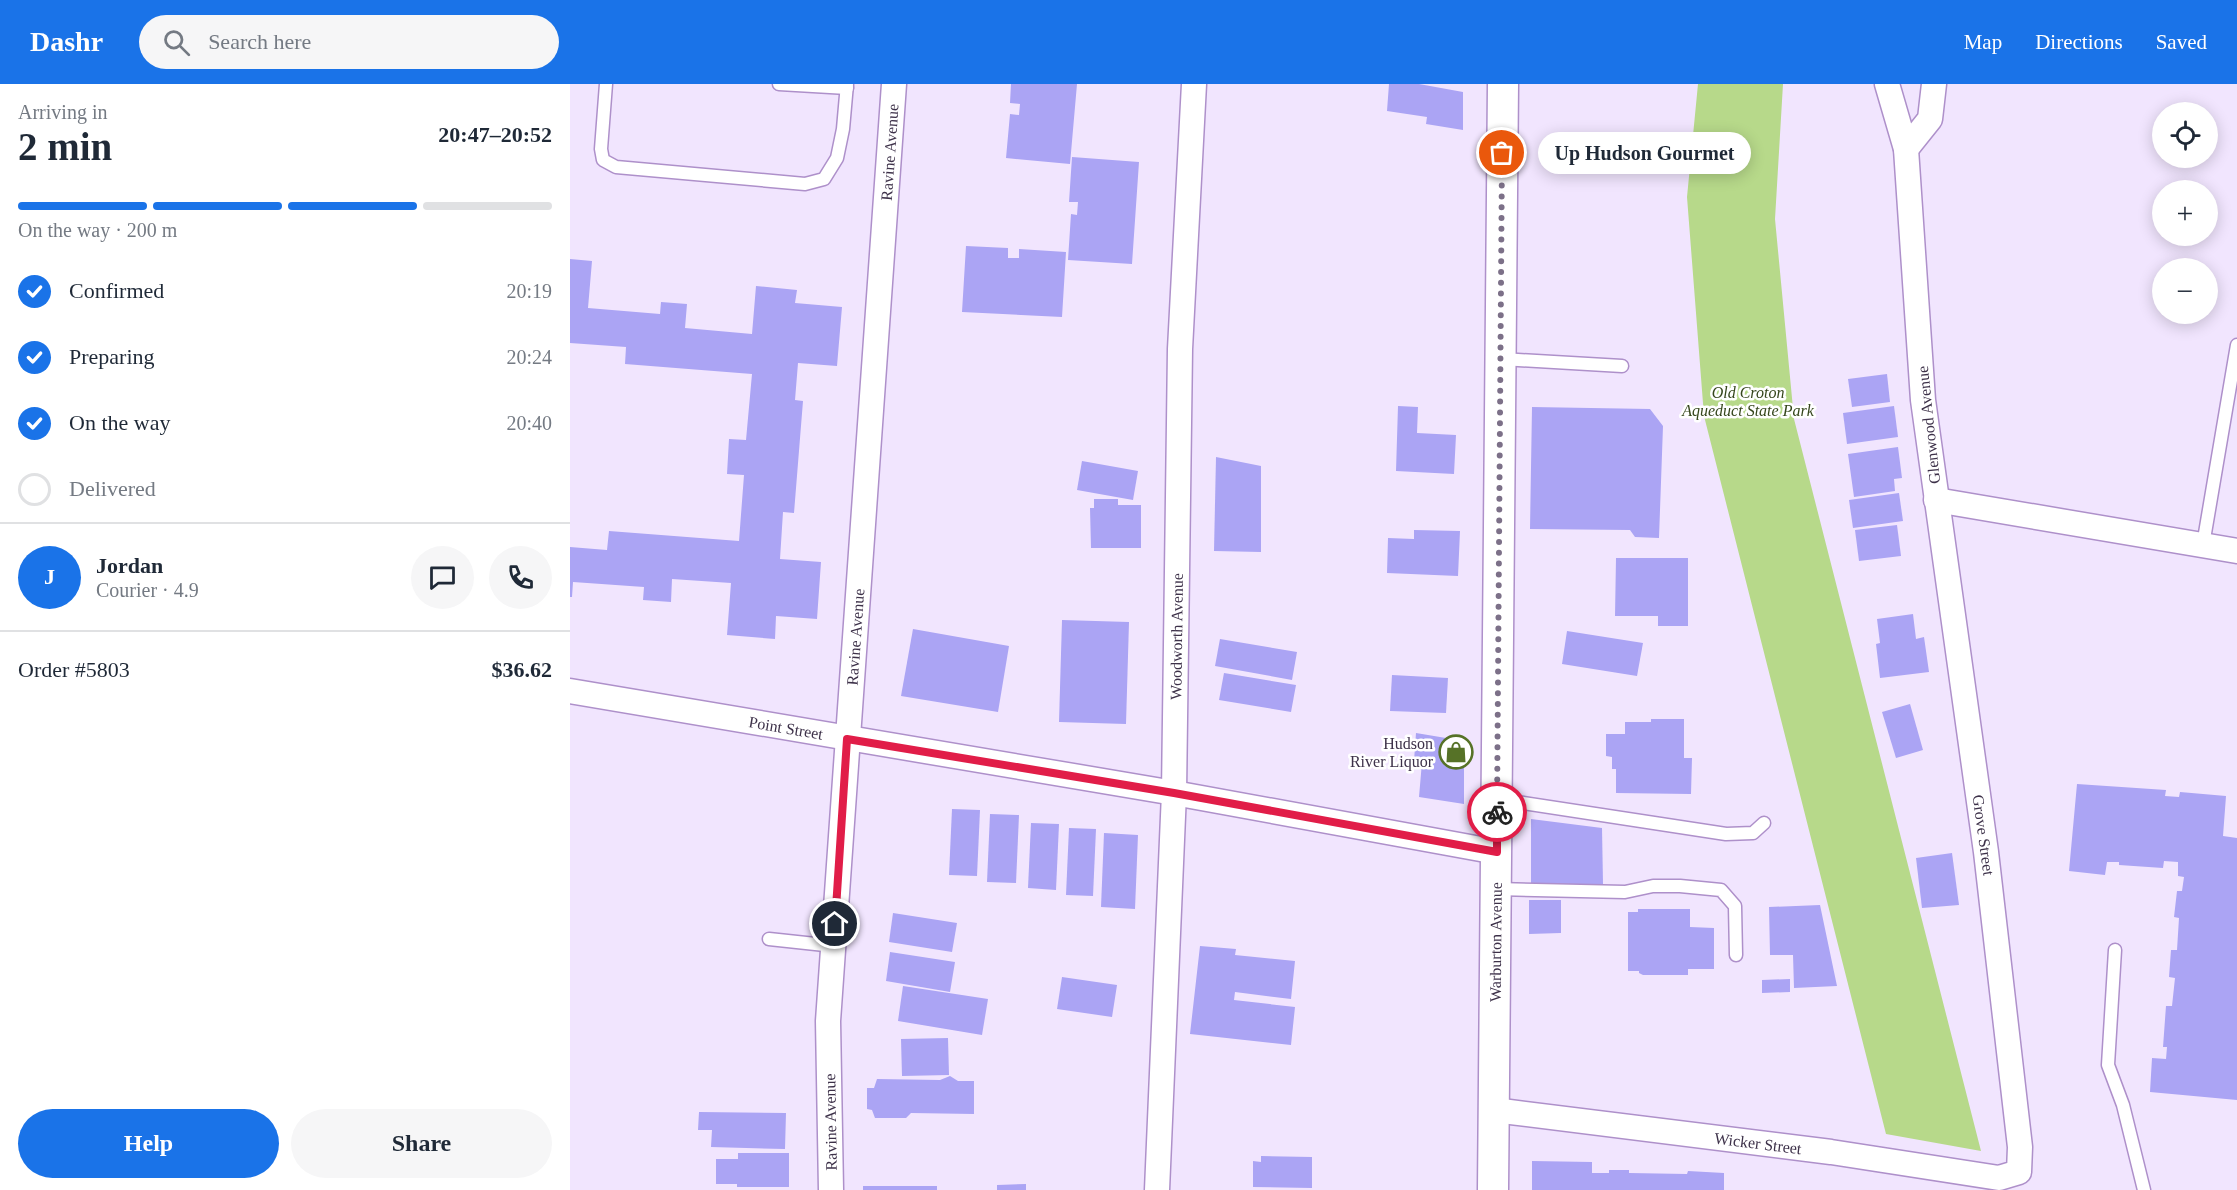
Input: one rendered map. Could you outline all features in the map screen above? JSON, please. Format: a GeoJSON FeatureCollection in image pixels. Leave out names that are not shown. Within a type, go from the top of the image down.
{"type":"FeatureCollection","features":[{"type":"Feature","properties":{"kind":"street","name":"Ravine Avenue"},"geometry":{"type":"LineString","coordinates":[[831,1190],[828,1021],[894,84]]}},
{"type":"Feature","properties":{"kind":"street","name":"Woodworth Avenue"},"geometry":{"type":"LineString","coordinates":[[1156,1190],[1174,793],[1180,349],[1194,84]]}},
{"type":"Feature","properties":{"kind":"street","name":"Warburton Avenue"},"geometry":{"type":"LineString","coordinates":[[1493,1190],[1503,84]]}},
{"type":"Feature","properties":{"kind":"street","name":"Glenwood Avenue"},"geometry":{"type":"LineString","coordinates":[[1887,84],[1906,149],[1923,400],[1936,500],[2237,551]]}},
{"type":"Feature","properties":{"kind":"street"},"geometry":{"type":"LineString","coordinates":[[1906,149],[1930,119],[1934,84]]}},
{"type":"Feature","properties":{"kind":"street","name":"Grove Street"},"geometry":{"type":"LineString","coordinates":[[1936,500],[1986,852],[2020,1148],[2019,1172]]}},
{"type":"Feature","properties":{"kind":"street","name":"Point Street"},"geometry":{"type":"LineString","coordinates":[[570,691],[1174,793],[1497,852]]}},
{"type":"Feature","properties":{"kind":"street","name":"Wicker Street"},"geometry":{"type":"LineString","coordinates":[[1494,1110],[1831,1152],[1999,1178],[2019,1172]]}},
{"type":"Feature","properties":{"kind":"lane"},"geometry":{"type":"LineString","coordinates":[[606,84],[601,149],[603,160],[616,167],[805,184],[824,179],[837,158],[843,129],[847,86],[779,84]]}},
{"type":"Feature","properties":{"kind":"lane"},"geometry":{"type":"LineString","coordinates":[[2203,545],[2237,345]]}},
{"type":"Feature","properties":{"kind":"lane"},"geometry":{"type":"LineString","coordinates":[[1500,359],[1622,366]]}},
{"type":"Feature","properties":{"kind":"lane"},"geometry":{"type":"LineString","coordinates":[[1497,799],[1726,834],[1753,833],[1764,823]]}},
{"type":"Feature","properties":{"kind":"lane"},"geometry":{"type":"LineString","coordinates":[[1497,889],[1625,892],[1653,886],[1680,886],[1721,890],[1735,906],[1736,955]]}},
{"type":"Feature","properties":{"kind":"lane"},"geometry":{"type":"LineString","coordinates":[[769,939],[834,946]]}},
{"type":"Feature","properties":{"kind":"lane"},"geometry":{"type":"LineString","coordinates":[[2115,950],[2108,1065],[2122,1105],[2144,1190]]}},
{"type":"Feature","properties":{"kind":"green space","name":"Old Croton Aqueduct State Park"},"geometry":{"type":"Polygon","coordinates":[[[1698,84],[1783,84],[1775,219],[1794,419],[1981,1151],[1886,1134],[1704,416],[1687,197],[1698,84]]]}},
{"type":"Feature","properties":{"kind":"building"},"geometry":{"type":"Polygon","coordinates":[[[1011,84],[1077,84],[1070,164],[1006,158],[1010,114],[1019,115],[1020,104],[1010,103],[1011,84]]]}},
{"type":"Feature","properties":{"kind":"building"},"geometry":{"type":"Polygon","coordinates":[[[1389,84],[1419,84],[1463,92],[1463,130],[1426,124],[1427,117],[1387,111],[1389,84]]]}},
{"type":"Feature","properties":{"kind":"building"},"geometry":{"type":"Polygon","coordinates":[[[1072,157],[1139,162],[1132,264],[1068,260],[1071,214],[1077,215],[1078,202],[1069,202],[1072,157]]]}},
{"type":"Feature","properties":{"kind":"building"},"geometry":{"type":"Polygon","coordinates":[[[966,246],[1008,248],[1008,258],[1019,258],[1019,249],[1066,252],[1062,317],[962,312],[966,246]]]}},
{"type":"Feature","properties":{"kind":"building"},"geometry":{"type":"Polygon","coordinates":[[[570,259],[592,261],[588,308],[660,314],[661,302],[687,304],[685,328],[752,334],[756,286],[797,290],[795,303],[842,307],[837,366],[798,363],[795,400],[803,401],[794,513],[783,512],[780,559],[821,562],[817,619],[776,616],[775,639],[727,635],[731,583],[672,579],[671,602],[643,600],[644,587],[573,582],[572,597],[570,597],[570,547],[607,550],[609,531],[739,541],[744,475],[727,474],[729,439],[746,440],[752,374],[625,364],[626,347],[570,343],[570,259]]]}},
{"type":"Feature","properties":{"kind":"building"},"geometry":{"type":"Polygon","coordinates":[[[1887,374],[1890,402],[1852,407],[1848,379],[1887,374]]]}},
{"type":"Feature","properties":{"kind":"building"},"geometry":{"type":"Polygon","coordinates":[[[1398,406],[1418,407],[1417,433],[1456,435],[1454,474],[1396,471],[1398,406]]]}},
{"type":"Feature","properties":{"kind":"building"},"geometry":{"type":"Polygon","coordinates":[[[1894,406],[1898,437],[1847,444],[1843,413],[1894,406]]]}},
{"type":"Feature","properties":{"kind":"building"},"geometry":{"type":"Polygon","coordinates":[[[1532,407],[1650,409],[1663,426],[1659,538],[1635,537],[1630,530],[1530,529],[1532,407]]]}},
{"type":"Feature","properties":{"kind":"building"},"geometry":{"type":"Polygon","coordinates":[[[1898,447],[1902,478],[1894,479],[1895,491],[1854,497],[1848,454],[1898,447]]]}},
{"type":"Feature","properties":{"kind":"building"},"geometry":{"type":"Polygon","coordinates":[[[1216,457],[1261,466],[1261,552],[1214,551],[1216,457]]]}},
{"type":"Feature","properties":{"kind":"building"},"geometry":{"type":"Polygon","coordinates":[[[1082,461],[1138,471],[1133,500],[1077,490],[1082,461]]]}},
{"type":"Feature","properties":{"kind":"building"},"geometry":{"type":"Polygon","coordinates":[[[1899,493],[1903,521],[1853,528],[1849,500],[1899,493]]]}},
{"type":"Feature","properties":{"kind":"building"},"geometry":{"type":"Polygon","coordinates":[[[1094,499],[1118,499],[1118,505],[1141,505],[1141,548],[1091,548],[1090,508],[1094,508],[1094,499]]]}},
{"type":"Feature","properties":{"kind":"building"},"geometry":{"type":"Polygon","coordinates":[[[1897,525],[1901,556],[1859,561],[1855,530],[1897,525]]]}},
{"type":"Feature","properties":{"kind":"building"},"geometry":{"type":"Polygon","coordinates":[[[1414,530],[1460,531],[1458,576],[1387,573],[1388,538],[1414,539],[1414,530]]]}},
{"type":"Feature","properties":{"kind":"building"},"geometry":{"type":"Polygon","coordinates":[[[1616,558],[1688,558],[1688,626],[1658,626],[1658,616],[1615,616],[1616,558]]]}},
{"type":"Feature","properties":{"kind":"building"},"geometry":{"type":"Polygon","coordinates":[[[1913,614],[1916,639],[1924,637],[1929,672],[1880,678],[1876,644],[1880,643],[1877,619],[1913,614]]]}},
{"type":"Feature","properties":{"kind":"building"},"geometry":{"type":"Polygon","coordinates":[[[1062,620],[1129,622],[1126,724],[1059,722],[1062,620]]]}},
{"type":"Feature","properties":{"kind":"building"},"geometry":{"type":"Polygon","coordinates":[[[913,629],[1009,646],[998,712],[901,696],[913,629]]]}},
{"type":"Feature","properties":{"kind":"building"},"geometry":{"type":"Polygon","coordinates":[[[1567,631],[1643,643],[1637,676],[1562,664],[1567,631]]]}},
{"type":"Feature","properties":{"kind":"building"},"geometry":{"type":"Polygon","coordinates":[[[1220,639],[1297,652],[1292,680],[1215,666],[1220,639]]]}},
{"type":"Feature","properties":{"kind":"building"},"geometry":{"type":"Polygon","coordinates":[[[1224,673],[1296,685],[1291,712],[1219,700],[1224,673]]]}},
{"type":"Feature","properties":{"kind":"building"},"geometry":{"type":"Polygon","coordinates":[[[1392,675],[1448,678],[1446,713],[1390,711],[1392,675]]]}},
{"type":"Feature","properties":{"kind":"building"},"geometry":{"type":"Polygon","coordinates":[[[1910,704],[1923,750],[1896,758],[1882,712],[1910,704]]]}},
{"type":"Feature","properties":{"kind":"building"},"geometry":{"type":"Polygon","coordinates":[[[1651,719],[1684,719],[1684,758],[1692,758],[1691,794],[1616,793],[1616,769],[1612,769],[1612,757],[1606,756],[1606,734],[1625,734],[1625,722],[1651,722],[1651,719]]]}},
{"type":"Feature","properties":{"kind":"building"},"geometry":{"type":"Polygon","coordinates":[[[1416,733],[1464,741],[1464,804],[1419,797],[1422,762],[1414,761],[1416,733]]]}},
{"type":"Feature","properties":{"kind":"building"},"geometry":{"type":"Polygon","coordinates":[[[2077,784],[2166,790],[2165,796],[2179,797],[2180,792],[2226,796],[2223,836],[2237,838],[2237,1100],[2150,1092],[2152,1058],[2166,1059],[2167,1047],[2163,1047],[2166,1006],[2172,1006],[2175,978],[2169,977],[2171,950],[2177,950],[2179,918],[2174,917],[2177,891],[2182,891],[2184,877],[2178,876],[2178,862],[2164,861],[2163,868],[2107,862],[2105,875],[2069,871],[2077,784]]]}},
{"type":"Feature","properties":{"kind":"building"},"geometry":{"type":"Polygon","coordinates":[[[952,809],[980,810],[977,876],[949,875],[952,809]]]}},
{"type":"Feature","properties":{"kind":"building"},"geometry":{"type":"Polygon","coordinates":[[[990,814],[1019,815],[1016,883],[987,882],[990,814]]]}},
{"type":"Feature","properties":{"kind":"building"},"geometry":{"type":"Polygon","coordinates":[[[1531,819],[1602,828],[1603,884],[1531,885],[1531,819]]]}},
{"type":"Feature","properties":{"kind":"building"},"geometry":{"type":"Polygon","coordinates":[[[1031,823],[1059,824],[1056,890],[1028,888],[1031,823]]]}},
{"type":"Feature","properties":{"kind":"building"},"geometry":{"type":"Polygon","coordinates":[[[1069,828],[1096,829],[1093,896],[1066,895],[1069,828]]]}},
{"type":"Feature","properties":{"kind":"building"},"geometry":{"type":"Polygon","coordinates":[[[1104,833],[1138,835],[1135,909],[1101,907],[1104,833]]]}},
{"type":"Feature","properties":{"kind":"building"},"geometry":{"type":"Polygon","coordinates":[[[1952,853],[1959,905],[1922,908],[1916,858],[1952,853]]]}},
{"type":"Feature","properties":{"kind":"building"},"geometry":{"type":"Polygon","coordinates":[[[1529,900],[1561,900],[1561,933],[1529,934],[1529,900]]]}},
{"type":"Feature","properties":{"kind":"building"},"geometry":{"type":"Polygon","coordinates":[[[1820,905],[1837,986],[1794,988],[1793,955],[1770,955],[1769,907],[1820,905]]]}},
{"type":"Feature","properties":{"kind":"building"},"geometry":{"type":"Polygon","coordinates":[[[1638,909],[1690,909],[1690,927],[1714,928],[1714,969],[1688,969],[1688,975],[1643,975],[1639,971],[1628,971],[1628,912],[1638,912],[1638,909]]]}},
{"type":"Feature","properties":{"kind":"building"},"geometry":{"type":"Polygon","coordinates":[[[893,913],[957,923],[952,952],[889,942],[893,913]]]}},
{"type":"Feature","properties":{"kind":"building"},"geometry":{"type":"Polygon","coordinates":[[[1200,946],[1236,949],[1235,955],[1295,961],[1291,999],[1235,992],[1234,1000],[1295,1007],[1291,1045],[1190,1034],[1200,946]]]}},
{"type":"Feature","properties":{"kind":"building"},"geometry":{"type":"Polygon","coordinates":[[[890,952],[955,962],[950,992],[886,981],[890,952]]]}},
{"type":"Feature","properties":{"kind":"building"},"geometry":{"type":"Polygon","coordinates":[[[1062,977],[1117,985],[1112,1017],[1057,1009],[1062,977]]]}},
{"type":"Feature","properties":{"kind":"building"},"geometry":{"type":"Polygon","coordinates":[[[1790,979],[1790,992],[1762,993],[1762,980],[1790,979]]]}},
{"type":"Feature","properties":{"kind":"building"},"geometry":{"type":"Polygon","coordinates":[[[903,986],[988,999],[982,1035],[898,1021],[903,986]]]}},
{"type":"Feature","properties":{"kind":"building"},"geometry":{"type":"Polygon","coordinates":[[[948,1038],[949,1075],[902,1076],[901,1039],[948,1038]]]}},
{"type":"Feature","properties":{"kind":"building"},"geometry":{"type":"Polygon","coordinates":[[[950,1076],[958,1081],[974,1081],[974,1114],[911,1113],[906,1118],[875,1118],[872,1110],[867,1109],[867,1088],[874,1088],[877,1079],[940,1080],[950,1076]]]}},
{"type":"Feature","properties":{"kind":"building"},"geometry":{"type":"Polygon","coordinates":[[[699,1112],[786,1113],[785,1149],[711,1147],[712,1130],[698,1130],[699,1112]]]}},
{"type":"Feature","properties":{"kind":"building"},"geometry":{"type":"Polygon","coordinates":[[[738,1153],[789,1153],[789,1187],[737,1187],[737,1184],[716,1184],[716,1159],[738,1159],[738,1153]]]}},
{"type":"Feature","properties":{"kind":"building"},"geometry":{"type":"Polygon","coordinates":[[[1261,1156],[1312,1157],[1312,1188],[1253,1187],[1253,1161],[1261,1162],[1261,1156]]]}},
{"type":"Feature","properties":{"kind":"building"},"geometry":{"type":"Polygon","coordinates":[[[1532,1161],[1592,1162],[1592,1173],[1629,1170],[1629,1173],[1687,1174],[1688,1171],[1724,1173],[1724,1190],[1532,1190],[1532,1161]]]}},
{"type":"Feature","properties":{"kind":"building"},"geometry":{"type":"Polygon","coordinates":[[[1026,1184],[1026,1190],[997,1190],[997,1185],[1026,1184]]]}},
{"type":"Feature","properties":{"kind":"building"},"geometry":{"type":"Polygon","coordinates":[[[863,1186],[937,1186],[937,1190],[863,1190],[863,1186]]]}},
{"type":"Feature","properties":{"kind":"way so far"},"geometry":{"type":"LineString","coordinates":[[1497,812],[1502,153]]}},
{"type":"Feature","properties":{"kind":"place","name":"Up Hudson Gourmet"},"geometry":{"type":"Point","coordinates":[1502,153]}},
{"type":"Feature","properties":{"kind":"place","name":"Hudson River Liquor"},"geometry":{"type":"Point","coordinates":[1456,752]}},
{"type":"Feature","properties":{"kind":"route"},"geometry":{"type":"LineString","coordinates":[[835,924],[847,739],[1174,793],[1497,852],[1497,812]]}}]}
